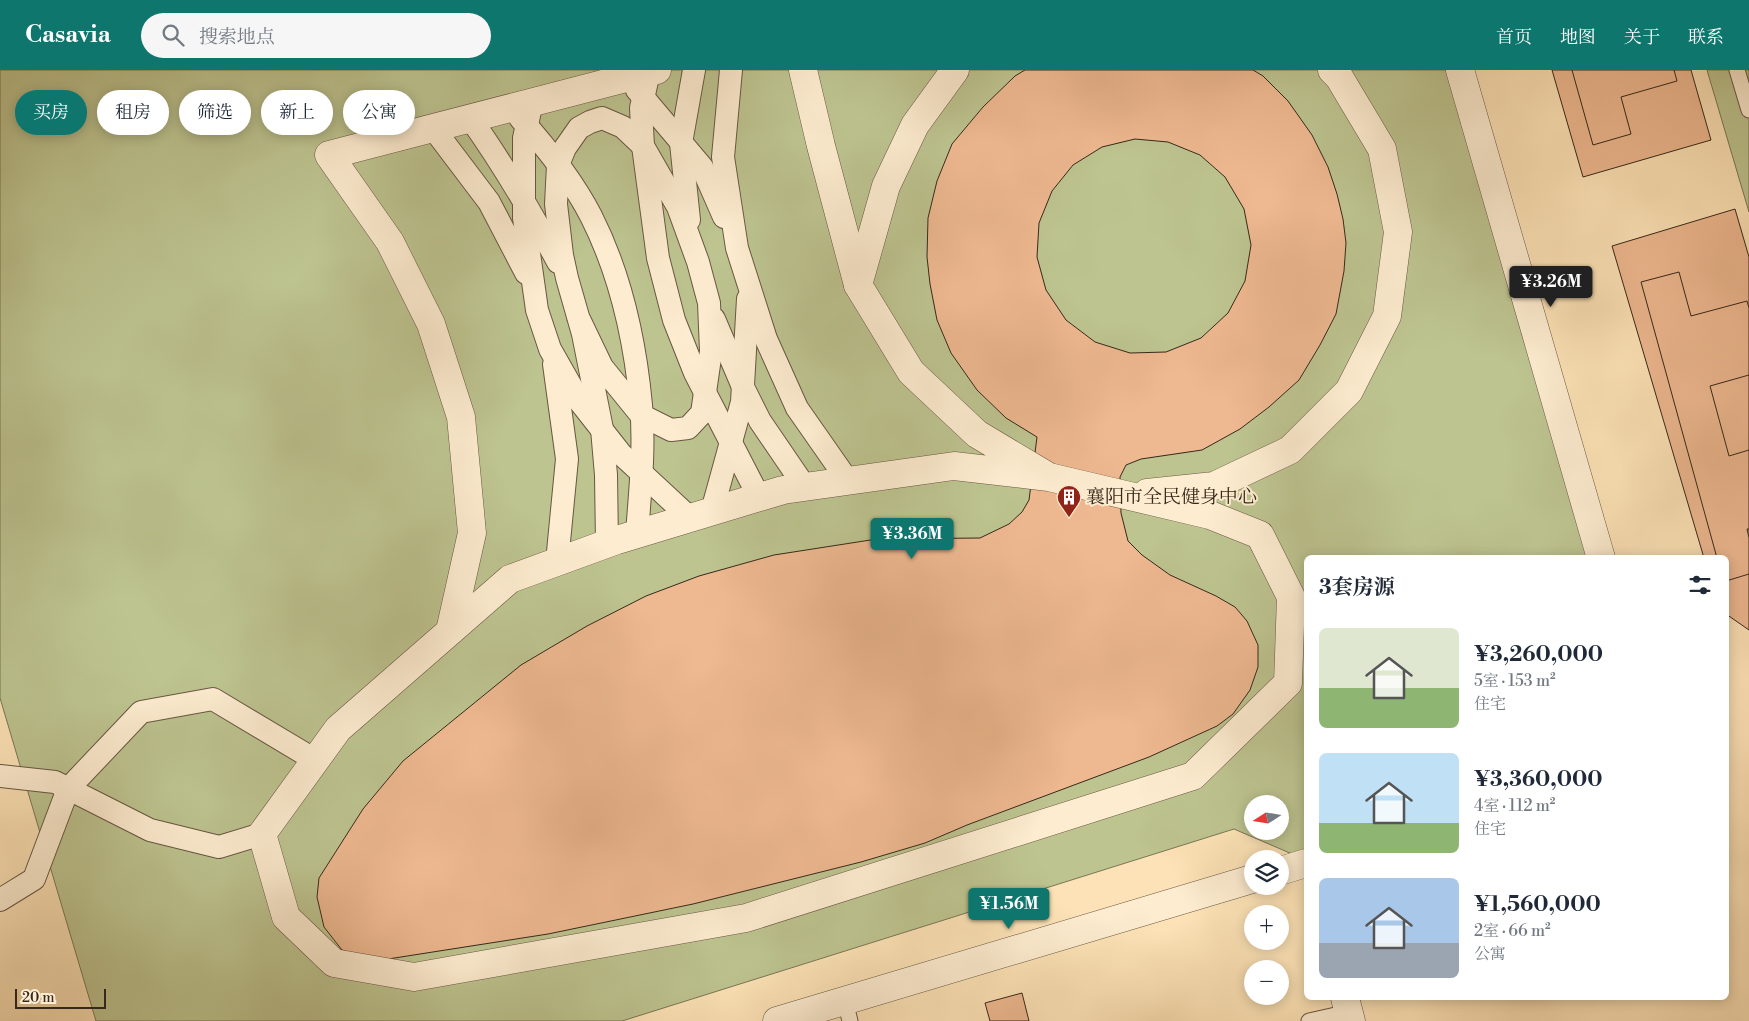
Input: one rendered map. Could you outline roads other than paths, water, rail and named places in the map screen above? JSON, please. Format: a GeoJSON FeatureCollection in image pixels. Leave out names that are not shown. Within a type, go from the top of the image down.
{"type":"FeatureCollection","features":[{"type":"Feature","properties":{"kind":"street"},"geometry":{"type":"LineString","coordinates":[[694,70],[681,142],[687,209],[712,315],[743,387],[760,420],[805,487]]}},
{"type":"Feature","properties":{"kind":"street"},"geometry":{"type":"LineString","coordinates":[[731,70],[722,157],[737,248]]}},
{"type":"Feature","properties":{"kind":"street"},"geometry":{"type":"LineString","coordinates":[[803,70],[858,285],[911,372],[977,434],[1049,477]]}},
{"type":"Feature","properties":{"kind":"street"},"geometry":{"type":"LineString","coordinates":[[858,285],[886,186],[915,125],[955,70]]}},
{"type":"Feature","properties":{"kind":"street"},"geometry":{"type":"LineString","coordinates":[[1131,495],[1214,486],[1290,450],[1349,391],[1386,316],[1398,232],[1382,149],[1339,77],[1332,70]]}},
{"type":"Feature","properties":{"kind":"street"},"geometry":{"type":"LineString","coordinates":[[1460,70],[1600,555]]}},
{"type":"Feature","properties":{"kind":"street"},"geometry":{"type":"LineString","coordinates":[[644,79],[681,142],[702,167],[737,248],[766,339],[797,408],[848,481]]}},
{"type":"Feature","properties":{"kind":"street"},"geometry":{"type":"LineString","coordinates":[[450,631],[472,533],[461,417],[431,324],[390,242],[329,155],[470,118],[523,112],[644,79]]}},
{"type":"Feature","properties":{"kind":"street"},"geometry":{"type":"LineString","coordinates":[[644,79],[641,108],[643,146],[658,258],[674,320],[695,373],[759,497]]}},
{"type":"Feature","properties":{"kind":"street"},"geometry":{"type":"LineString","coordinates":[[523,112],[591,215],[617,278],[632,340],[641,415],[642,473],[637,534]]}},
{"type":"Feature","properties":{"kind":"street"},"geometry":{"type":"LineString","coordinates":[[523,112],[524,218],[537,310]]}},
{"type":"Feature","properties":{"kind":"street"},"geometry":{"type":"LineString","coordinates":[[470,118],[524,200],[567,278]]}},
{"type":"Feature","properties":{"kind":"street"},"geometry":{"type":"LineString","coordinates":[[607,543],[606,475],[602,429],[578,317],[562,255],[556,204],[558,165],[565,148],[578,128],[602,118],[623,127],[643,146],[678,208],[698,262]]}},
{"type":"Feature","properties":{"kind":"street"},"geometry":{"type":"LineString","coordinates":[[433,128],[490,202],[524,268],[554,362],[567,459],[557,562]]}},
{"type":"Feature","properties":{"kind":"street"},"geometry":{"type":"LineString","coordinates":[[701,515],[731,444],[742,402],[749,285]]}},
{"type":"Feature","properties":{"kind":"street"},"geometry":{"type":"LineString","coordinates":[[578,317],[602,367],[641,415],[671,430],[688,428],[702,413],[711,351],[709,303]]}},
{"type":"Feature","properties":{"kind":"street"},"geometry":{"type":"LineString","coordinates":[[550,349],[580,402],[622,454],[642,473],[701,515]]}},
{"type":"Feature","properties":{"kind":"street"},"geometry":{"type":"LineString","coordinates":[[0,776],[55,782],[150,830],[219,847],[262,834],[338,729],[510,579],[607,543],[783,490],[954,466],[1049,477],[1210,515],[1260,535],[1291,597],[1288,683],[1193,776],[746,918],[414,977],[334,964],[286,917],[262,834]]}},
{"type":"Feature","properties":{"kind":"street"},"geometry":{"type":"LineString","coordinates":[[0,900],[34,879],[68,789],[141,712],[213,699],[315,760]]}},
{"type":"Feature","properties":{"kind":"street"},"geometry":{"type":"LineString","coordinates":[[1289,868],[1304,864]]}},
{"type":"Feature","properties":{"kind":"street"},"geometry":{"type":"LineString","coordinates":[[777,1021],[847,1011],[1244,882]]}},
{"type":"Feature","properties":{"kind":"lane"},"geometry":{"type":"LineString","coordinates":[[1738,70],[1749,110]]}},
{"type":"Feature","properties":{"kind":"lane"},"geometry":{"type":"LineString","coordinates":[[1309,1021],[1349,1010]]}},
{"type":"Feature","properties":{"kind":"place","name":"襄阳市全民健身中心"},"geometry":{"type":"Point","coordinates":[1069,518]}}]}
